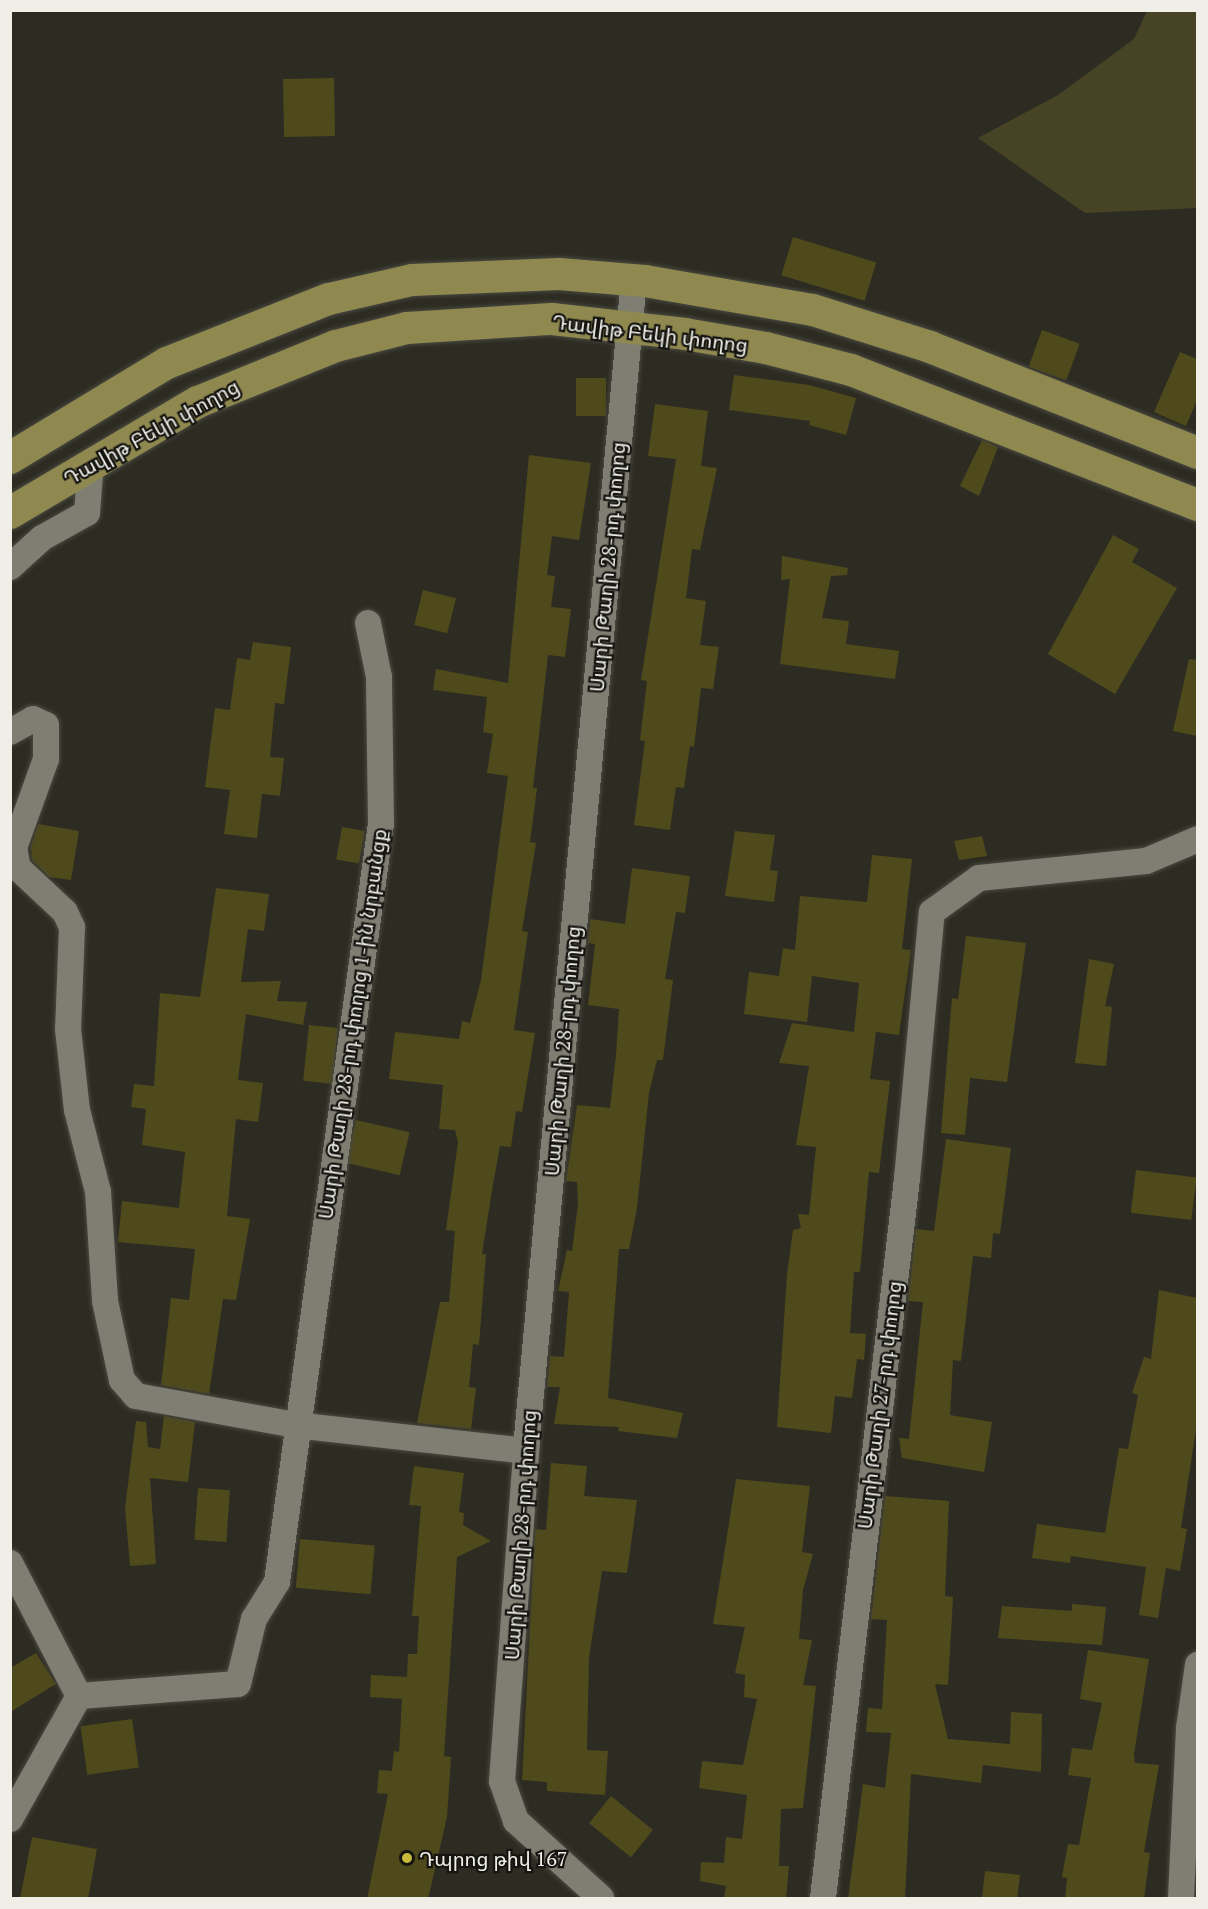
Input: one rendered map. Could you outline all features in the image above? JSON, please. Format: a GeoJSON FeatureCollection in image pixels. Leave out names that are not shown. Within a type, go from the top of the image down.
{"type":"FeatureCollection","features":[{"type":"Feature","properties":{"kind":"main road"},"geometry":{"type":"LineString","coordinates":[[10,458],[167,363],[329,299],[412,280],[472,275],[634,279],[745,296],[853,322],[1197,453]]}},
{"type":"Feature","properties":{"kind":"main road","name":"Դավիթ Բեկի փողոց"},"geometry":{"type":"LineString","coordinates":[[10,513],[91,462],[198,402],[259,374],[407,328],[552,319],[630,326],[766,348],[850,370],[1197,505]]}},
{"type":"Feature","properties":{"kind":"street","name":"Սարի Թաղի 28-րդ փողոց"},"geometry":{"type":"LineString","coordinates":[[601,1899],[516,1821],[502,1781],[526,1451],[634,279]]}},
{"type":"Feature","properties":{"kind":"street"},"geometry":{"type":"LineString","coordinates":[[10,567],[42,538],[87,513],[91,462]]}},
{"type":"Feature","properties":{"kind":"street","name":"Սարի Թաղի 28-րդ փողոց 1-ին նրբանցք"},"geometry":{"type":"LineString","coordinates":[[79,1696],[238,1684],[254,1619],[277,1582],[295,1425],[381,824],[379,676],[368,623]]}},
{"type":"Feature","properties":{"kind":"street"},"geometry":{"type":"LineString","coordinates":[[10,732],[33,719],[46,725],[46,759],[14,848],[18,868],[65,912],[72,927],[69,1041],[77,1110],[98,1192],[105,1301],[122,1380],[136,1396],[295,1425],[526,1451]]}},
{"type":"Feature","properties":{"kind":"street","name":"Սարի Թաղի 27-րդ փողոց"},"geometry":{"type":"LineString","coordinates":[[823,1899],[907,1179],[932,912],[979,878],[1146,861],[1197,839]]}},
{"type":"Feature","properties":{"kind":"street"},"geometry":{"type":"LineString","coordinates":[[10,1563],[79,1696],[10,1819]]}},
{"type":"Feature","properties":{"kind":"street"},"geometry":{"type":"LineString","coordinates":[[1181,1899],[1189,1728],[1197,1665]]}},
{"type":"Feature","properties":{"kind":"shaded area"},"geometry":{"type":"Polygon","coordinates":[[[1147,11],[1197,11],[1197,208],[1085,213],[978,138],[1058,95],[1134,39],[1147,11]]]}},
{"type":"Feature","properties":{"kind":"building"},"geometry":{"type":"Polygon","coordinates":[[[334,78],[335,136],[284,137],[283,79],[334,78]]]}},
{"type":"Feature","properties":{"kind":"building"},"geometry":{"type":"Polygon","coordinates":[[[793,237],[876,262],[865,301],[781,275],[793,237]]]}},
{"type":"Feature","properties":{"kind":"building"},"geometry":{"type":"Polygon","coordinates":[[[1042,330],[1080,344],[1066,380],[1029,367],[1042,330]]]}},
{"type":"Feature","properties":{"kind":"building"},"geometry":{"type":"Polygon","coordinates":[[[1180,352],[1197,359],[1197,400],[1186,426],[1154,412],[1180,352]]]}},
{"type":"Feature","properties":{"kind":"building"},"geometry":{"type":"Polygon","coordinates":[[[734,375],[809,385],[856,398],[846,435],[809,425],[810,421],[729,410],[734,375]]]}},
{"type":"Feature","properties":{"kind":"building"},"geometry":{"type":"Polygon","coordinates":[[[576,378],[606,378],[606,416],[576,416],[576,378]]]}},
{"type":"Feature","properties":{"kind":"building"},"geometry":{"type":"Polygon","coordinates":[[[655,404],[708,411],[701,466],[717,468],[700,550],[692,549],[686,598],[706,601],[700,645],[719,647],[713,689],[701,688],[694,747],[690,746],[684,788],[676,787],[670,830],[634,825],[645,741],[640,740],[647,681],[641,680],[676,459],[648,456],[655,404]]]}},
{"type":"Feature","properties":{"kind":"building"},"geometry":{"type":"Polygon","coordinates":[[[982,440],[998,447],[979,496],[960,486],[982,440]]]}},
{"type":"Feature","properties":{"kind":"building"},"geometry":{"type":"Polygon","coordinates":[[[529,455],[591,463],[579,540],[552,536],[547,575],[555,576],[551,607],[571,609],[565,657],[548,655],[533,788],[537,788],[530,842],[536,843],[522,931],[528,932],[514,1030],[535,1033],[522,1112],[516,1111],[511,1147],[500,1146],[493,1184],[482,1254],[486,1254],[479,1345],[473,1344],[469,1387],[476,1388],[471,1429],[417,1423],[440,1302],[449,1302],[455,1231],[446,1230],[458,1142],[455,1130],[439,1129],[443,1085],[389,1079],[395,1032],[459,1039],[462,1021],[470,1023],[481,980],[508,776],[487,773],[493,734],[483,732],[487,697],[433,690],[436,669],[508,683],[529,455]]]}},
{"type":"Feature","properties":{"kind":"building"},"geometry":{"type":"Polygon","coordinates":[[[1113,535],[1139,549],[1132,562],[1177,588],[1115,694],[1048,654],[1113,535]]]}},
{"type":"Feature","properties":{"kind":"building"},"geometry":{"type":"Polygon","coordinates":[[[782,556],[848,568],[847,575],[831,576],[822,618],[849,621],[846,644],[899,651],[895,679],[780,664],[790,579],[781,580],[782,556]]]}},
{"type":"Feature","properties":{"kind":"building"},"geometry":{"type":"Polygon","coordinates":[[[423,590],[456,598],[447,633],[414,625],[423,590]]]}},
{"type":"Feature","properties":{"kind":"building"},"geometry":{"type":"Polygon","coordinates":[[[253,642],[291,647],[284,704],[275,703],[270,757],[284,758],[280,796],[262,794],[257,838],[224,834],[230,790],[205,787],[215,708],[230,710],[237,658],[250,660],[253,642]]]}},
{"type":"Feature","properties":{"kind":"building"},"geometry":{"type":"Polygon","coordinates":[[[1189,659],[1197,660],[1197,736],[1173,731],[1189,659]]]}},
{"type":"Feature","properties":{"kind":"building"},"geometry":{"type":"Polygon","coordinates":[[[38,824],[79,831],[71,880],[49,877],[32,860],[31,846],[38,824]]]}},
{"type":"Feature","properties":{"kind":"building"},"geometry":{"type":"Polygon","coordinates":[[[342,827],[365,831],[359,863],[336,859],[342,827]]]}},
{"type":"Feature","properties":{"kind":"building"},"geometry":{"type":"Polygon","coordinates":[[[735,831],[775,835],[770,870],[778,871],[774,902],[725,896],[735,831]]]}},
{"type":"Feature","properties":{"kind":"building"},"geometry":{"type":"Polygon","coordinates":[[[982,836],[987,856],[959,860],[954,841],[982,836]]]}},
{"type":"Feature","properties":{"kind":"building"},"geometry":{"type":"Polygon","coordinates":[[[872,855],[912,859],[902,949],[911,950],[899,1035],[876,1032],[870,1079],[890,1081],[879,1173],[869,1172],[860,1272],[854,1272],[850,1333],[866,1334],[864,1360],[857,1359],[852,1398],[835,1396],[831,1433],[777,1427],[787,1274],[793,1230],[801,1228],[798,1214],[809,1215],[816,1147],[796,1145],[809,1066],[779,1063],[792,1023],[854,1032],[859,983],[812,976],[807,1022],[744,1014],[749,972],[779,976],[783,948],[795,950],[800,896],[867,902],[872,855]]]}},
{"type":"Feature","properties":{"kind":"building"},"geometry":{"type":"Polygon","coordinates":[[[632,868],[690,876],[685,913],[676,912],[665,979],[673,980],[663,1060],[657,1060],[649,1093],[637,1208],[629,1249],[619,1249],[608,1398],[683,1413],[677,1438],[618,1431],[619,1427],[554,1424],[560,1387],[547,1387],[550,1356],[564,1357],[569,1292],[558,1291],[567,1250],[572,1251],[578,1204],[577,1182],[566,1181],[577,1105],[610,1108],[616,1055],[619,1009],[588,1005],[595,944],[588,943],[590,919],[625,924],[632,868]]]}},
{"type":"Feature","properties":{"kind":"building"},"geometry":{"type":"Polygon","coordinates":[[[216,888],[269,894],[264,931],[248,929],[241,982],[281,981],[277,1001],[307,1002],[303,1025],[246,1014],[238,1080],[263,1083],[258,1122],[236,1119],[227,1216],[250,1219],[236,1300],[223,1299],[209,1394],[161,1385],[171,1298],[189,1300],[195,1249],[118,1242],[122,1201],[179,1208],[185,1152],[142,1145],[146,1109],[131,1107],[134,1084],[154,1086],[160,993],[200,997],[216,888]]]}},
{"type":"Feature","properties":{"kind":"building"},"geometry":{"type":"Polygon","coordinates":[[[966,936],[1026,943],[1007,1082],[970,1078],[965,1135],[941,1133],[952,998],[958,999],[966,936]]]}},
{"type":"Feature","properties":{"kind":"building"},"geometry":{"type":"Polygon","coordinates":[[[1089,959],[1114,964],[1105,1006],[1112,1007],[1106,1066],[1075,1063],[1089,959]]]}},
{"type":"Feature","properties":{"kind":"building"},"geometry":{"type":"Polygon","coordinates":[[[309,1025],[338,1028],[332,1084],[303,1081],[309,1025]]]}},
{"type":"Feature","properties":{"kind":"building"},"geometry":{"type":"Polygon","coordinates":[[[356,1120],[410,1132],[400,1175],[346,1163],[356,1120]]]}},
{"type":"Feature","properties":{"kind":"building"},"geometry":{"type":"Polygon","coordinates":[[[946,1139],[1011,1148],[1000,1234],[993,1233],[991,1258],[973,1256],[961,1361],[953,1360],[950,1415],[992,1422],[984,1472],[902,1458],[899,1438],[909,1439],[923,1302],[908,1301],[916,1229],[934,1231],[946,1139]]]}},
{"type":"Feature","properties":{"kind":"building"},"geometry":{"type":"Polygon","coordinates":[[[1136,1170],[1197,1177],[1191,1220],[1131,1213],[1136,1170]]]}},
{"type":"Feature","properties":{"kind":"building"},"geometry":{"type":"Polygon","coordinates":[[[1159,1290],[1197,1298],[1197,1422],[1181,1528],[1187,1529],[1180,1571],[1166,1568],[1158,1618],[1139,1615],[1146,1567],[1071,1556],[1070,1563],[1032,1558],[1037,1524],[1105,1533],[1119,1448],[1128,1449],[1138,1395],[1132,1393],[1144,1357],[1151,1359],[1159,1290]]]}},
{"type":"Feature","properties":{"kind":"building"},"geometry":{"type":"Polygon","coordinates":[[[164,1416],[195,1422],[188,1482],[150,1478],[156,1564],[130,1566],[125,1508],[136,1421],[146,1422],[148,1447],[160,1449],[164,1416]]]}},
{"type":"Feature","properties":{"kind":"building"},"geometry":{"type":"Polygon","coordinates":[[[551,1463],[587,1466],[584,1496],[637,1500],[627,1573],[602,1571],[589,1658],[587,1750],[608,1751],[605,1795],[547,1791],[547,1782],[522,1780],[535,1529],[546,1530],[551,1463]]]}},
{"type":"Feature","properties":{"kind":"building"},"geometry":{"type":"Polygon","coordinates":[[[414,1466],[464,1473],[459,1512],[464,1513],[463,1525],[491,1541],[457,1557],[444,1756],[451,1757],[447,1817],[428,1899],[367,1899],[388,1794],[377,1793],[379,1770],[392,1771],[394,1751],[399,1752],[402,1699],[370,1697],[371,1675],[407,1677],[408,1654],[417,1654],[419,1616],[412,1616],[421,1506],[409,1505],[414,1466]]]}},
{"type":"Feature","properties":{"kind":"building"},"geometry":{"type":"Polygon","coordinates":[[[736,1479],[810,1486],[802,1552],[813,1554],[803,1590],[799,1639],[812,1640],[803,1685],[816,1686],[803,1808],[781,1809],[779,1866],[789,1866],[786,1899],[724,1899],[726,1886],[700,1881],[701,1862],[724,1863],[726,1837],[742,1839],[747,1795],[699,1788],[702,1761],[743,1765],[757,1699],[744,1697],[745,1675],[735,1673],[745,1627],[713,1624],[736,1479]]]}},
{"type":"Feature","properties":{"kind":"building"},"geometry":{"type":"Polygon","coordinates":[[[198,1488],[230,1490],[226,1542],[194,1540],[198,1488]]]}},
{"type":"Feature","properties":{"kind":"building"},"geometry":{"type":"Polygon","coordinates":[[[885,1496],[949,1501],[945,1596],[953,1597],[948,1685],[935,1684],[948,1739],[1010,1744],[1011,1712],[1042,1714],[1041,1772],[983,1765],[981,1783],[911,1774],[905,1899],[848,1899],[863,1784],[885,1788],[891,1733],[866,1732],[868,1708],[882,1709],[887,1620],[871,1619],[885,1496]]]}},
{"type":"Feature","properties":{"kind":"building"},"geometry":{"type":"Polygon","coordinates":[[[300,1539],[375,1546],[370,1594],[296,1588],[300,1539]]]}},
{"type":"Feature","properties":{"kind":"building"},"geometry":{"type":"Polygon","coordinates":[[[1072,1604],[1106,1607],[1102,1645],[998,1638],[1002,1606],[1072,1611],[1072,1604]]]}},
{"type":"Feature","properties":{"kind":"building"},"geometry":{"type":"Polygon","coordinates":[[[1088,1650],[1149,1659],[1134,1754],[1135,1763],[1159,1765],[1144,1852],[1150,1853],[1144,1899],[1065,1899],[1067,1878],[1062,1877],[1068,1844],[1079,1845],[1091,1778],[1068,1775],[1072,1748],[1092,1750],[1102,1703],[1080,1699],[1088,1650]]]}},
{"type":"Feature","properties":{"kind":"building"},"geometry":{"type":"Polygon","coordinates":[[[36,1653],[56,1684],[10,1712],[10,1668],[36,1653]]]}},
{"type":"Feature","properties":{"kind":"building"},"geometry":{"type":"Polygon","coordinates":[[[132,1719],[139,1768],[87,1775],[81,1726],[132,1719]]]}},
{"type":"Feature","properties":{"kind":"building"},"geometry":{"type":"Polygon","coordinates":[[[611,1796],[653,1830],[631,1857],[589,1823],[611,1796]]]}},
{"type":"Feature","properties":{"kind":"building"},"geometry":{"type":"Polygon","coordinates":[[[32,1837],[97,1849],[88,1899],[20,1899],[32,1837]]]}},
{"type":"Feature","properties":{"kind":"building"},"geometry":{"type":"Polygon","coordinates":[[[985,1871],[1020,1875],[1017,1899],[982,1899],[985,1871]]]}},
{"type":"Feature","properties":{"kind":"place","name":"Դպրոց թիվ 167"},"geometry":{"type":"Point","coordinates":[407,1858]}}]}
